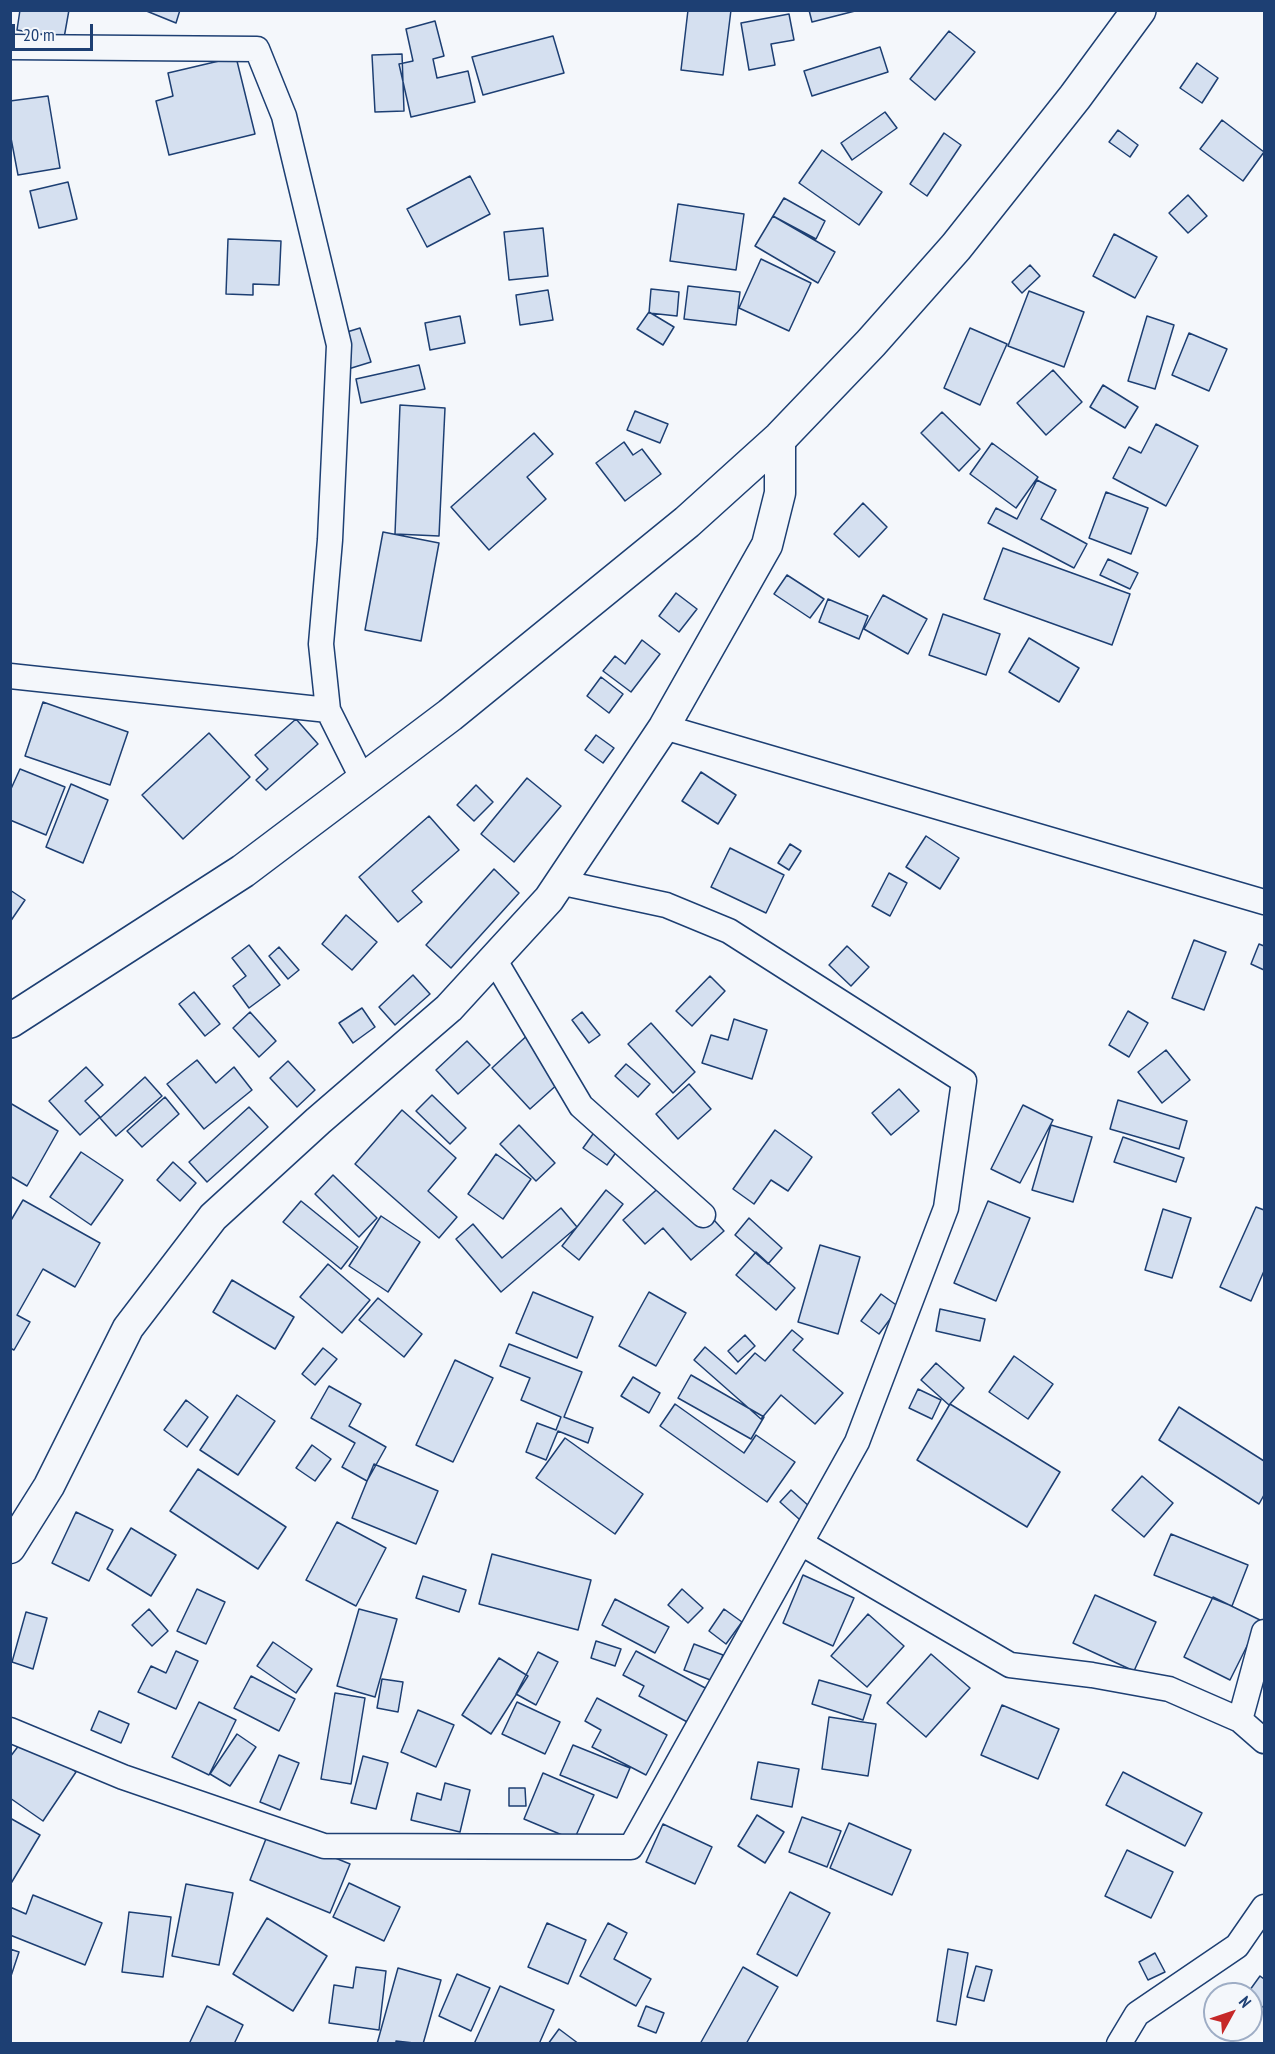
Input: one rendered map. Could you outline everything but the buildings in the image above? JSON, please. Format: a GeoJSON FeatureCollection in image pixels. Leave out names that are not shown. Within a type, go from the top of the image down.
{"type":"FeatureCollection","features":[{"type":"Feature","properties":{"kind":"main road"},"geometry":{"type":"LineString","coordinates":[[10,1022],[243,872],[450,715],[678,529],[780,438],[871,343],[956,248],[1075,97],[1139,10]]}},
{"type":"Feature","properties":{"kind":"street"},"geometry":{"type":"LineString","coordinates":[[10,47],[257,50],[284,116],[339,345],[330,540],[321,644],[328,711],[363,780]]}},
{"type":"Feature","properties":{"kind":"street"},"geometry":{"type":"LineString","coordinates":[[10,1548],[49,1486],[128,1328],[213,1217],[318,1121],[449,1008],[549,899],[664,727],[767,544],[780,493],[780,438]]}},
{"type":"Feature","properties":{"kind":"street"},"geometry":{"type":"LineString","coordinates":[[10,676],[328,711]]}},
{"type":"Feature","properties":{"kind":"street"},"geometry":{"type":"LineString","coordinates":[[664,727],[1264,902]]}},
{"type":"Feature","properties":{"kind":"street"},"geometry":{"type":"LineString","coordinates":[[10,1730],[123,1777],[324,1846],[631,1847],[857,1442],[946,1208],[964,1081],[729,931],[666,905],[560,882]]}},
{"type":"Feature","properties":{"kind":"street"},"geometry":{"type":"LineString","coordinates":[[494,960],[581,1106],[703,1215]]}},
{"type":"Feature","properties":{"kind":"street"},"geometry":{"type":"LineString","coordinates":[[801,1543],[1010,1665],[1092,1675],[1169,1689],[1240,1720],[1264,1741]]}},
{"type":"Feature","properties":{"kind":"street"},"geometry":{"type":"LineString","coordinates":[[1240,1720],[1264,1632]]}},
{"type":"Feature","properties":{"kind":"street"},"geometry":{"type":"LineString","coordinates":[[1119,2043],[1137,2013],[1237,1946],[1264,1907]]}}]}
